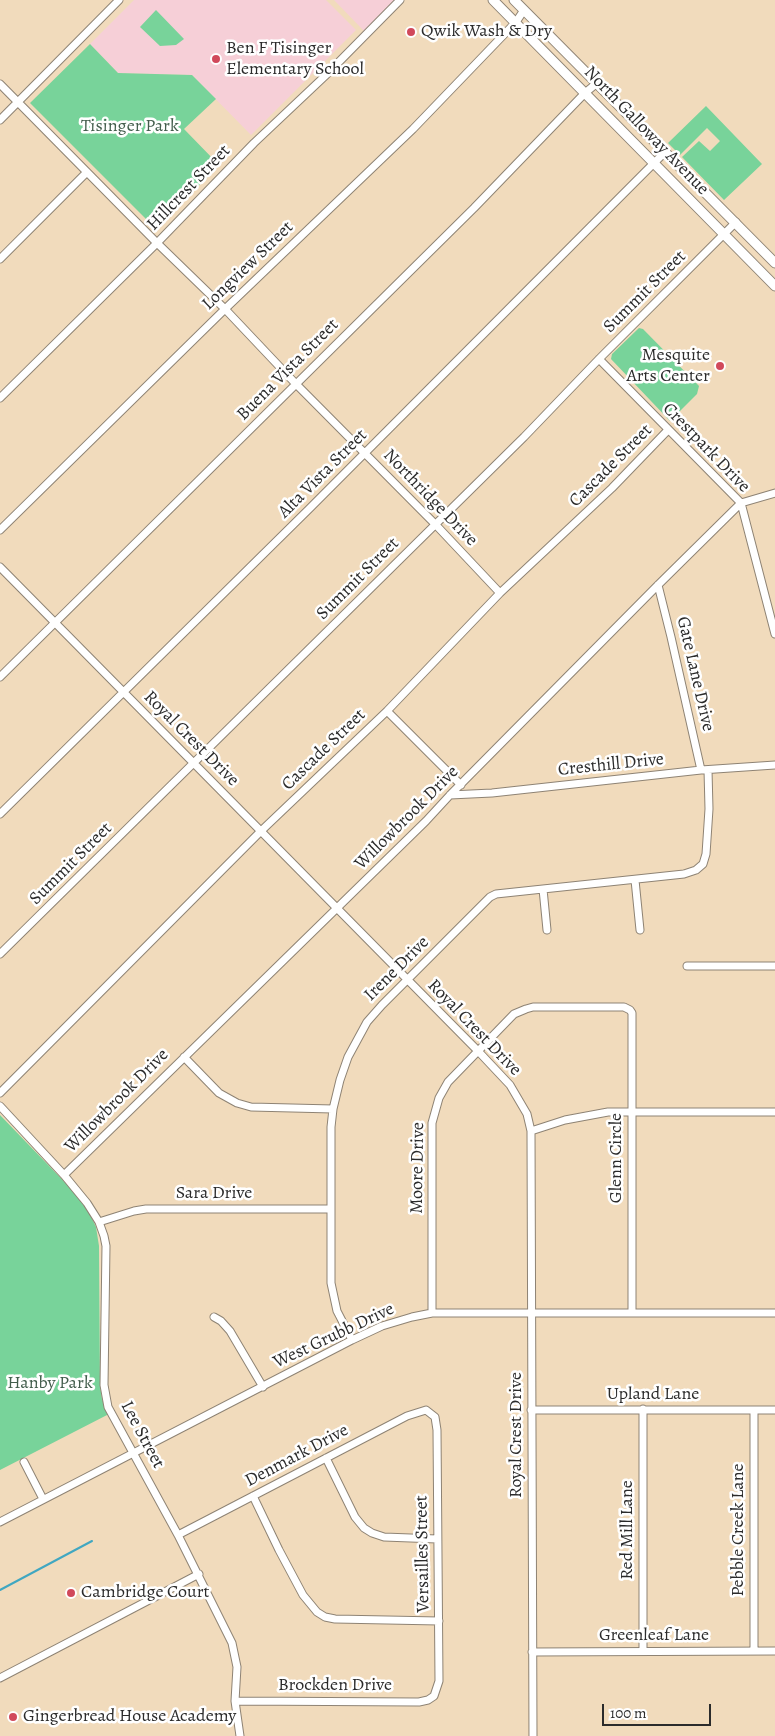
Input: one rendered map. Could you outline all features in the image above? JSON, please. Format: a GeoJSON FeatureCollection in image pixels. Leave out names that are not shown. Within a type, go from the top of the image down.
{"type":"FeatureCollection","features":[{"type":"Feature","properties":{"kind":"main road","name":"North Galloway Avenue"},"geometry":{"type":"LineString","coordinates":[[493,0],[775,286]]}},
{"type":"Feature","properties":{"kind":"main road","name":"North Galloway Avenue"},"geometry":{"type":"LineString","coordinates":[[514,0],[775,263]]}},
{"type":"Feature","properties":{"kind":"street"},"geometry":{"type":"LineString","coordinates":[[0,120],[119,0]]}},
{"type":"Feature","properties":{"kind":"street","name":"Hillcrest Street"},"geometry":{"type":"LineString","coordinates":[[0,398],[157,243],[254,143],[325,76],[400,0]]}},
{"type":"Feature","properties":{"kind":"street"},"geometry":{"type":"LineString","coordinates":[[516,22],[527,13]]}},
{"type":"Feature","properties":{"kind":"street","name":"Longview Street"},"geometry":{"type":"LineString","coordinates":[[0,530],[225,309],[413,130],[516,22]]}},
{"type":"Feature","properties":{"kind":"street","name":"Buena Vista Street"},"geometry":{"type":"LineString","coordinates":[[0,677],[295,383],[474,208],[585,92],[597,82]]}},
{"type":"Feature","properties":{"kind":"street","name":"Northridge Drive"},"geometry":{"type":"LineString","coordinates":[[0,84],[225,309],[500,593]]}},
{"type":"Feature","properties":{"kind":"street","name":"Alta Vista Street"},"geometry":{"type":"LineString","coordinates":[[0,814],[665,152]]}},
{"type":"Feature","properties":{"kind":"street"},"geometry":{"type":"LineString","coordinates":[[0,259],[87,172]]}},
{"type":"Feature","properties":{"kind":"street","name":"Summit Street"},"geometry":{"type":"LineString","coordinates":[[0,954],[524,437],[736,222]]}},
{"type":"Feature","properties":{"kind":"street","name":"Crestpark Drive"},"geometry":{"type":"LineString","coordinates":[[599,359],[740,504],[775,634]]}},
{"type":"Feature","properties":{"kind":"street","name":"Cascade Street"},"geometry":{"type":"LineString","coordinates":[[0,1093],[261,831],[386,711],[500,593],[612,488],[668,430]]}},
{"type":"Feature","properties":{"kind":"street","name":"Willowbrook Drive"},"geometry":{"type":"LineString","coordinates":[[64,1175],[413,834],[740,504],[775,493]]}},
{"type":"Feature","properties":{"kind":"street","name":"Royal Crest Drive"},"geometry":{"type":"LineString","coordinates":[[0,567],[478,1051],[510,1085],[527,1114],[531,1130],[532,1736]]}},
{"type":"Feature","properties":{"kind":"street","name":"Gate Lane Drive"},"geometry":{"type":"LineString","coordinates":[[658,585],[705,770],[710,809]]}},
{"type":"Feature","properties":{"kind":"street"},"geometry":{"type":"LineString","coordinates":[[386,711],[461,785]]}},
{"type":"Feature","properties":{"kind":"street","name":"Cresthill Drive"},"geometry":{"type":"LineString","coordinates":[[450,795],[492,793],[775,764]]}},
{"type":"Feature","properties":{"kind":"street","name":"Irene Drive"},"geometry":{"type":"LineString","coordinates":[[352,1340],[337,1311],[331,1283],[331,1127],[340,1080],[348,1057],[367,1022],[382,1004],[490,897],[496,894],[636,880],[684,874],[696,870],[703,864],[706,854],[710,809]]}},
{"type":"Feature","properties":{"kind":"street"},"geometry":{"type":"LineString","coordinates":[[636,880],[640,930]]}},
{"type":"Feature","properties":{"kind":"street"},"geometry":{"type":"LineString","coordinates":[[543,889],[547,930]]}},
{"type":"Feature","properties":{"kind":"street"},"geometry":{"type":"LineString","coordinates":[[687,966],[775,966]]}},
{"type":"Feature","properties":{"kind":"street","name":"Moore Drive"},"geometry":{"type":"LineString","coordinates":[[432,1313],[432,1123],[439,1098],[448,1082],[514,1014],[526,1009],[624,1007]]}},
{"type":"Feature","properties":{"kind":"street","name":"Glenn Circle"},"geometry":{"type":"LineString","coordinates":[[624,1007],[632,1013],[632,1312]]}},
{"type":"Feature","properties":{"kind":"street"},"geometry":{"type":"LineString","coordinates":[[184,1057],[219,1094],[237,1103],[251,1107],[333,1109]]}},
{"type":"Feature","properties":{"kind":"street","name":"Lee Street"},"geometry":{"type":"LineString","coordinates":[[0,1106],[64,1175],[87,1203],[99,1222],[106,1246],[104,1385],[108,1407],[199,1574],[232,1643],[237,1667],[235,1700],[240,1736]]}},
{"type":"Feature","properties":{"kind":"street"},"geometry":{"type":"LineString","coordinates":[[531,1130],[565,1120],[608,1112],[775,1112]]}},
{"type":"Feature","properties":{"kind":"street","name":"Sara Drive"},"geometry":{"type":"LineString","coordinates":[[99,1222],[146,1209],[330,1209]]}},
{"type":"Feature","properties":{"kind":"street","name":"West Grubb Drive"},"geometry":{"type":"LineString","coordinates":[[0,1522],[352,1340],[382,1326],[412,1316],[432,1313],[775,1313]]}},
{"type":"Feature","properties":{"kind":"street"},"geometry":{"type":"LineString","coordinates":[[214,1317],[221,1321],[230,1331],[263,1387]]}},
{"type":"Feature","properties":{"kind":"street","name":"Red Mill Lane"},"geometry":{"type":"LineString","coordinates":[[643,1409],[643,1651]]}},
{"type":"Feature","properties":{"kind":"street","name":"Denmark Drive"},"geometry":{"type":"LineString","coordinates":[[178,1535],[412,1414],[426,1410],[431,1413]]}},
{"type":"Feature","properties":{"kind":"street","name":"Upland Lane"},"geometry":{"type":"LineString","coordinates":[[532,1410],[775,1410]]}},
{"type":"Feature","properties":{"kind":"street","name":"Pebble Creek Lane"},"geometry":{"type":"LineString","coordinates":[[754,1410],[754,1650]]}},
{"type":"Feature","properties":{"kind":"street","name":"Versailles Street"},"geometry":{"type":"LineString","coordinates":[[431,1413],[437,1422],[439,1681],[434,1696]]}},
{"type":"Feature","properties":{"kind":"street"},"geometry":{"type":"LineString","coordinates":[[326,1458],[355,1517],[364,1528],[384,1537],[437,1539]]}},
{"type":"Feature","properties":{"kind":"street"},"geometry":{"type":"LineString","coordinates":[[24,1462],[43,1499]]}},
{"type":"Feature","properties":{"kind":"street"},"geometry":{"type":"LineString","coordinates":[[253,1496],[299,1587],[317,1612],[325,1617],[335,1619],[439,1621]]}},
{"type":"Feature","properties":{"kind":"street"},"geometry":{"type":"LineString","coordinates":[[0,1678],[199,1574]]}},
{"type":"Feature","properties":{"kind":"street","name":"Greenleaf Lane"},"geometry":{"type":"LineString","coordinates":[[532,1652],[775,1651]]}},
{"type":"Feature","properties":{"kind":"street","name":"Brockden Drive"},"geometry":{"type":"LineString","coordinates":[[235,1700],[419,1702],[434,1696]]}},
{"type":"Feature","properties":{"kind":"shaded area","name":"Ben F Tisinger Elementary School"},"geometry":{"type":"Polygon","coordinates":[[[134,0],[326,0],[356,30],[251,135],[192,75],[118,73],[90,44],[134,0]]]}},
{"type":"Feature","properties":{"kind":"shaded area"},"geometry":{"type":"Polygon","coordinates":[[[334,0],[395,0],[364,31],[334,0]]]}},
{"type":"Feature","properties":{"kind":"green space"},"geometry":{"type":"Polygon","coordinates":[[[156,10],[184,39],[176,45],[160,46],[140,27],[156,10]]]}},
{"type":"Feature","properties":{"kind":"green space","name":"Tisinger Park"},"geometry":{"type":"Polygon","coordinates":[[[90,44],[118,73],[192,75],[216,99],[184,129],[219,165],[156,229],[30,103],[90,44]]]}},
{"type":"Feature","properties":{"kind":"green space"},"geometry":{"type":"Polygon","coordinates":[[[706,106],[762,164],[724,200],[682,157],[699,141],[710,151],[720,141],[707,128],[680,155],[668,143],[706,106]]]}},
{"type":"Feature","properties":{"kind":"green space"},"geometry":{"type":"Polygon","coordinates":[[[639,328],[643,329],[699,386],[697,394],[670,421],[611,359],[612,354],[639,328]]]}},
{"type":"Feature","properties":{"kind":"green space","name":"Hanby Park"},"geometry":{"type":"Polygon","coordinates":[[[0,1115],[80,1198],[96,1227],[99,1246],[100,1385],[102,1399],[109,1414],[0,1470],[0,1115]]]}},
{"type":"Feature","properties":{"kind":"waterway"},"geometry":{"type":"LineString","coordinates":[[0,1590],[92,1541]]}},
{"type":"Feature","properties":{"kind":"place","name":"Qwik Wash & Dry"},"geometry":{"type":"Point","coordinates":[411,32]}},
{"type":"Feature","properties":{"kind":"place","name":"Ben F Tisinger Elementary School"},"geometry":{"type":"Point","coordinates":[216,59]}},
{"type":"Feature","properties":{"kind":"place","name":"Mesquite Arts Center"},"geometry":{"type":"Point","coordinates":[720,366]}},
{"type":"Feature","properties":{"kind":"place","name":"Cambridge Court"},"geometry":{"type":"Point","coordinates":[71,1593]}},
{"type":"Feature","properties":{"kind":"place","name":"Gingerbread House Academy"},"geometry":{"type":"Point","coordinates":[13,1717]}}]}
